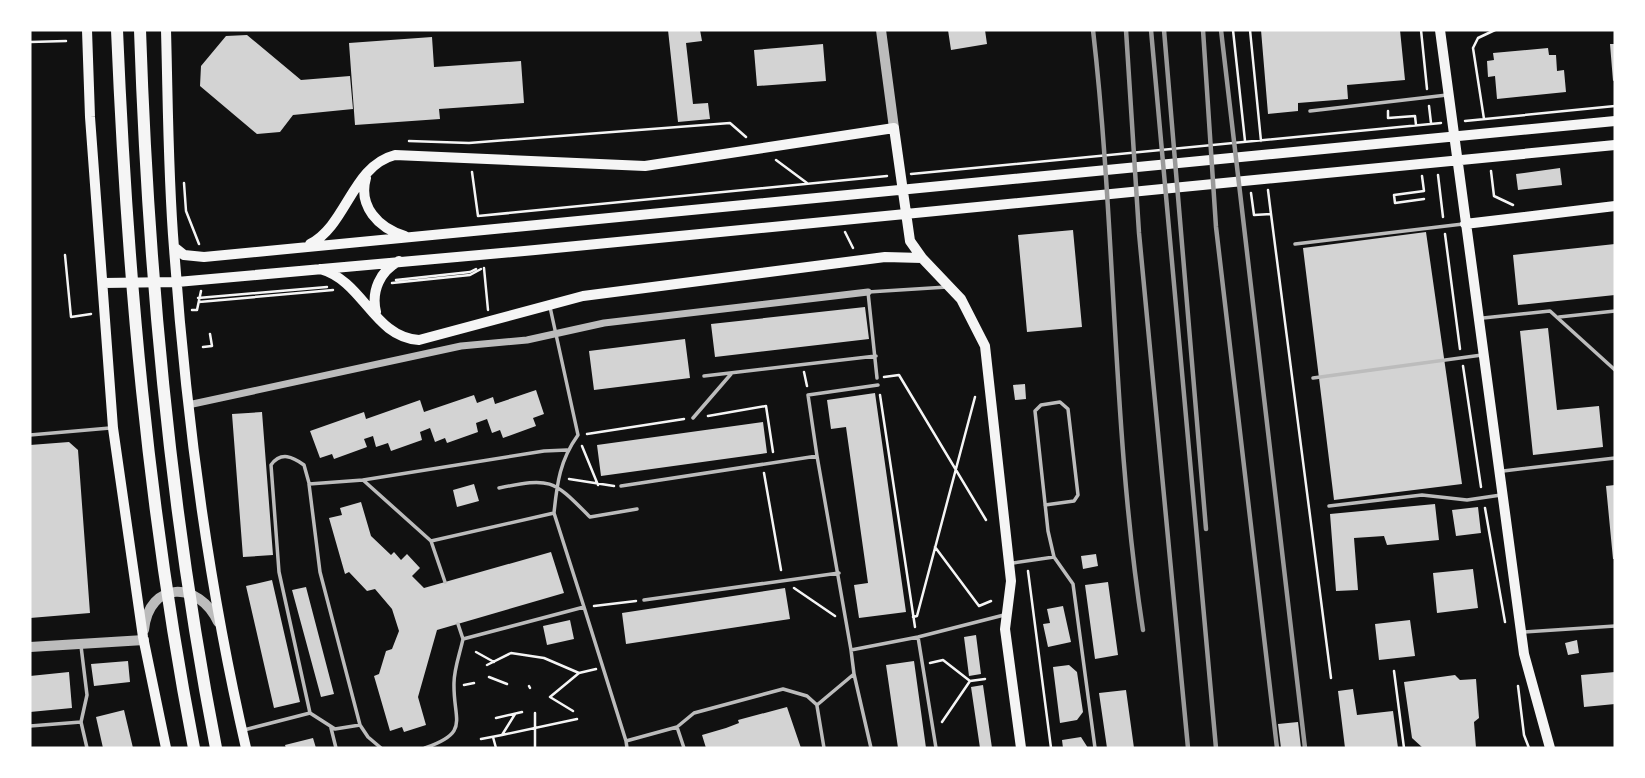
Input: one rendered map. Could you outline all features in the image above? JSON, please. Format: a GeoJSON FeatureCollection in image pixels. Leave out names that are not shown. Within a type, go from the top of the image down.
{"type":"FeatureCollection","features":[{"type":"Feature","properties":{"kind":"main road"},"geometry":{"type":"LineString","coordinates":[[87,30],[90,117],[113,428],[144,638],[166,748]]}},
{"type":"Feature","properties":{"kind":"main road"},"geometry":{"type":"LineString","coordinates":[[117,30],[121,131],[145,440],[194,748]]}},
{"type":"Feature","properties":{"kind":"main road"},"geometry":{"type":"LineString","coordinates":[[140,30],[143,131],[168,434],[184,564],[216,748]]}},
{"type":"Feature","properties":{"kind":"main road"},"geometry":{"type":"LineString","coordinates":[[166,30],[174,247],[188,405],[220,625],[246,748]]}},
{"type":"Feature","properties":{"kind":"main road"},"geometry":{"type":"LineString","coordinates":[[1440,30],[1521,632],[1527,667],[1550,748]]}},
{"type":"Feature","properties":{"kind":"main road"},"geometry":{"type":"LineString","coordinates":[[174,247],[184,255],[204,257],[1615,121]]}},
{"type":"Feature","properties":{"kind":"main road"},"geometry":{"type":"LineString","coordinates":[[300,247],[325,234],[371,169],[381,160],[395,155],[470,157],[589,166],[645,166],[894,128],[909,236],[922,258],[950,287],[975,322],[985,346],[1012,581],[1005,629],[1021,748]]}},
{"type":"Feature","properties":{"kind":"main road"},"geometry":{"type":"LineString","coordinates":[[103,283],[177,282],[405,259],[535,250],[1615,145]]}},
{"type":"Feature","properties":{"kind":"main road"},"geometry":{"type":"LineString","coordinates":[[371,169],[364,190],[369,210],[387,228],[414,236]]}},
{"type":"Feature","properties":{"kind":"main road"},"geometry":{"type":"LineString","coordinates":[[1465,224],[1615,206]]}},
{"type":"Feature","properties":{"kind":"main road"},"geometry":{"type":"LineString","coordinates":[[311,268],[327,270],[341,278],[359,293],[394,334],[419,340],[549,303],[613,291],[885,257],[922,258]]}},
{"type":"Feature","properties":{"kind":"main road"},"geometry":{"type":"LineString","coordinates":[[378,317],[373,296],[379,280],[391,265],[405,259]]}},
{"type":"Feature","properties":{"kind":"street"},"geometry":{"type":"LineString","coordinates":[[881,30],[894,128]]}},
{"type":"Feature","properties":{"kind":"street"},"geometry":{"type":"LineString","coordinates":[[188,405],[385,360],[554,334],[604,323],[868,292]]}},
{"type":"Feature","properties":{"kind":"street"},"geometry":{"type":"LineString","coordinates":[[30,647],[144,638],[150,608],[173,592],[183,591],[201,597],[220,625]]}},
{"type":"Feature","properties":{"kind":"lane"},"geometry":{"type":"LineString","coordinates":[[1310,111],[1449,94]]}},
{"type":"Feature","properties":{"kind":"lane"},"geometry":{"type":"LineString","coordinates":[[1294,244],[1465,224]]}},
{"type":"Feature","properties":{"kind":"lane"},"geometry":{"type":"LineString","coordinates":[[877,378],[868,292],[950,287]]}},
{"type":"Feature","properties":{"kind":"lane"},"geometry":{"type":"LineString","coordinates":[[549,303],[578,435],[567,450],[557,476],[554,513],[627,748]]}},
{"type":"Feature","properties":{"kind":"lane"},"geometry":{"type":"LineString","coordinates":[[1480,319],[1546,311],[1559,317],[1615,370]]}},
{"type":"Feature","properties":{"kind":"lane"},"geometry":{"type":"LineString","coordinates":[[1559,317],[1615,311]]}},
{"type":"Feature","properties":{"kind":"lane"},"geometry":{"type":"LineString","coordinates":[[1313,378],[1484,355]]}},
{"type":"Feature","properties":{"kind":"lane"},"geometry":{"type":"LineString","coordinates":[[704,376],[876,356]]}},
{"type":"Feature","properties":{"kind":"lane"},"geometry":{"type":"LineString","coordinates":[[693,418],[733,373]]}},
{"type":"Feature","properties":{"kind":"lane"},"geometry":{"type":"LineString","coordinates":[[871,748],[854,674],[808,395],[878,385]]}},
{"type":"Feature","properties":{"kind":"lane"},"geometry":{"type":"LineString","coordinates":[[1045,505],[1074,501],[1078,495],[1068,409],[1060,402],[1041,405],[1035,411],[1045,505],[1054,557],[1073,583],[1095,748]]}},
{"type":"Feature","properties":{"kind":"lane"},"geometry":{"type":"LineString","coordinates":[[30,435],[113,428]]}},
{"type":"Feature","properties":{"kind":"lane"},"geometry":{"type":"LineString","coordinates":[[309,484],[363,480],[544,451],[567,450]]}},
{"type":"Feature","properties":{"kind":"lane"},"geometry":{"type":"LineString","coordinates":[[336,748],[331,728],[310,713],[279,572],[271,465],[281,457],[290,456],[304,465],[309,484],[320,572],[360,725],[368,737],[381,748]]}},
{"type":"Feature","properties":{"kind":"lane"},"geometry":{"type":"LineString","coordinates":[[621,486],[817,456]]}},
{"type":"Feature","properties":{"kind":"lane"},"geometry":{"type":"LineString","coordinates":[[1500,471],[1615,458]]}},
{"type":"Feature","properties":{"kind":"lane"},"geometry":{"type":"LineString","coordinates":[[363,480],[431,541],[445,582]]}},
{"type":"Feature","properties":{"kind":"lane"},"geometry":{"type":"LineString","coordinates":[[499,488],[537,480],[557,485],[590,517],[637,509]]}},
{"type":"Feature","properties":{"kind":"lane"},"geometry":{"type":"LineString","coordinates":[[1329,506],[1422,495],[1467,500],[1503,495]]}},
{"type":"Feature","properties":{"kind":"lane"},"geometry":{"type":"LineString","coordinates":[[431,541],[554,513]]}},
{"type":"Feature","properties":{"kind":"lane"},"geometry":{"type":"LineString","coordinates":[[1009,563],[1054,557]]}},
{"type":"Feature","properties":{"kind":"lane"},"geometry":{"type":"LineString","coordinates":[[644,600],[839,573]]}},
{"type":"Feature","properties":{"kind":"lane"},"geometry":{"type":"LineString","coordinates":[[463,639],[584,607]]}},
{"type":"Feature","properties":{"kind":"lane"},"geometry":{"type":"LineString","coordinates":[[851,650],[918,637],[1007,614]]}},
{"type":"Feature","properties":{"kind":"lane"},"geometry":{"type":"LineString","coordinates":[[425,748],[442,742],[454,733],[458,725],[453,682],[463,639],[458,624]]}},
{"type":"Feature","properties":{"kind":"lane"},"geometry":{"type":"LineString","coordinates":[[1521,632],[1615,626]]}},
{"type":"Feature","properties":{"kind":"lane"},"geometry":{"type":"LineString","coordinates":[[918,637],[936,748]]}},
{"type":"Feature","properties":{"kind":"lane"},"geometry":{"type":"LineString","coordinates":[[81,644],[87,695],[82,722],[87,748]]}},
{"type":"Feature","properties":{"kind":"lane"},"geometry":{"type":"LineString","coordinates":[[817,705],[854,674]]}},
{"type":"Feature","properties":{"kind":"lane"},"geometry":{"type":"LineString","coordinates":[[626,741],[677,726],[694,713],[783,689],[807,696],[817,705],[824,748]]}},
{"type":"Feature","properties":{"kind":"lane"},"geometry":{"type":"LineString","coordinates":[[242,730],[310,713]]}},
{"type":"Feature","properties":{"kind":"lane"},"geometry":{"type":"LineString","coordinates":[[30,726],[82,722]]}},
{"type":"Feature","properties":{"kind":"lane"},"geometry":{"type":"LineString","coordinates":[[331,728],[360,725]]}},
{"type":"Feature","properties":{"kind":"lane"},"geometry":{"type":"LineString","coordinates":[[677,726],[684,748]]}},
{"type":"Feature","properties":{"kind":"path"},"geometry":{"type":"LineString","coordinates":[[1233,30],[1246,152]]}},
{"type":"Feature","properties":{"kind":"path"},"geometry":{"type":"LineString","coordinates":[[1250,30],[1263,153]]}},
{"type":"Feature","properties":{"kind":"path"},"geometry":{"type":"LineString","coordinates":[[1421,30],[1432,131]]}},
{"type":"Feature","properties":{"kind":"path"},"geometry":{"type":"LineString","coordinates":[[30,42],[66,41]]}},
{"type":"Feature","properties":{"kind":"path"},"geometry":{"type":"LineString","coordinates":[[1456,121],[1615,106]]}},
{"type":"Feature","properties":{"kind":"path"},"geometry":{"type":"LineString","coordinates":[[1400,108],[1387,109],[1388,118],[1415,116],[1416,125]]}},
{"type":"Feature","properties":{"kind":"path"},"geometry":{"type":"LineString","coordinates":[[405,142],[468,143],[730,123]]}},
{"type":"Feature","properties":{"kind":"path"},"geometry":{"type":"LineString","coordinates":[[906,174],[1443,123]]}},
{"type":"Feature","properties":{"kind":"path"},"geometry":{"type":"LineString","coordinates":[[468,143],[478,216],[893,176]]}},
{"type":"Feature","properties":{"kind":"path"},"geometry":{"type":"LineString","coordinates":[[1437,172],[1483,499],[1507,630]]}},
{"type":"Feature","properties":{"kind":"path"},"geometry":{"type":"LineString","coordinates":[[1422,176],[1424,191],[1394,195],[1395,203],[1424,199]]}},
{"type":"Feature","properties":{"kind":"path"},"geometry":{"type":"LineString","coordinates":[[184,177],[186,211],[204,257]]}},
{"type":"Feature","properties":{"kind":"path"},"geometry":{"type":"LineString","coordinates":[[1266,178],[1331,678]]}},
{"type":"Feature","properties":{"kind":"path"},"geometry":{"type":"LineString","coordinates":[[1251,190],[1254,215],[1271,214]]}},
{"type":"Feature","properties":{"kind":"path"},"geometry":{"type":"LineString","coordinates":[[65,255],[71,317],[93,314]]}},
{"type":"Feature","properties":{"kind":"path"},"geometry":{"type":"LineString","coordinates":[[484,267],[489,321]]}},
{"type":"Feature","properties":{"kind":"path"},"geometry":{"type":"LineString","coordinates":[[197,310],[205,279]]}},
{"type":"Feature","properties":{"kind":"path"},"geometry":{"type":"LineString","coordinates":[[203,347],[212,346],[210,334]]}},
{"type":"Feature","properties":{"kind":"path"},"geometry":{"type":"LineString","coordinates":[[803,365],[808,395]]}},
{"type":"Feature","properties":{"kind":"path"},"geometry":{"type":"LineString","coordinates":[[877,378],[900,375],[986,520]]}},
{"type":"Feature","properties":{"kind":"path"},"geometry":{"type":"LineString","coordinates":[[878,385],[912,617],[918,637]]}},
{"type":"Feature","properties":{"kind":"path"},"geometry":{"type":"LineString","coordinates":[[912,617],[917,616],[975,397]]}},
{"type":"Feature","properties":{"kind":"path"},"geometry":{"type":"LineString","coordinates":[[598,485],[578,435],[766,406],[775,463]]}},
{"type":"Feature","properties":{"kind":"path"},"geometry":{"type":"LineString","coordinates":[[762,465],[783,580],[847,623]]}},
{"type":"Feature","properties":{"kind":"path"},"geometry":{"type":"LineString","coordinates":[[557,476],[598,485],[621,486]]}},
{"type":"Feature","properties":{"kind":"path"},"geometry":{"type":"LineString","coordinates":[[935,547],[979,606],[991,601]]}},
{"type":"Feature","properties":{"kind":"path"},"geometry":{"type":"LineString","coordinates":[[1026,561],[1051,748]]}},
{"type":"Feature","properties":{"kind":"path"},"geometry":{"type":"LineString","coordinates":[[584,607],[644,600]]}},
{"type":"Feature","properties":{"kind":"path"},"geometry":{"type":"LineString","coordinates":[[476,652],[494,662]]}},
{"type":"Feature","properties":{"kind":"path"},"geometry":{"type":"LineString","coordinates":[[486,665],[511,653],[544,658],[579,673]]}},
{"type":"Feature","properties":{"kind":"path"},"geometry":{"type":"LineString","coordinates":[[521,654],[523,661]]}},
{"type":"Feature","properties":{"kind":"path"},"geometry":{"type":"LineString","coordinates":[[922,665],[943,660],[970,681],[985,679]]}},
{"type":"Feature","properties":{"kind":"path"},"geometry":{"type":"LineString","coordinates":[[573,711],[550,696],[579,673],[603,667]]}},
{"type":"Feature","properties":{"kind":"path"},"geometry":{"type":"LineString","coordinates":[[1394,671],[1404,748]]}},
{"type":"Feature","properties":{"kind":"path"},"geometry":{"type":"LineString","coordinates":[[489,677],[507,684]]}},
{"type":"Feature","properties":{"kind":"path"},"geometry":{"type":"LineString","coordinates":[[933,734],[970,681]]}},
{"type":"Feature","properties":{"kind":"path"},"geometry":{"type":"LineString","coordinates":[[1518,684],[1524,735],[1529,748]]}},
{"type":"Feature","properties":{"kind":"path"},"geometry":{"type":"LineString","coordinates":[[496,718],[522,712]]}},
{"type":"Feature","properties":{"kind":"path"},"geometry":{"type":"LineString","coordinates":[[535,748],[536,713]]}},
{"type":"Feature","properties":{"kind":"path"},"geometry":{"type":"LineString","coordinates":[[502,735],[514,714]]}},
{"type":"Feature","properties":{"kind":"path"},"geometry":{"type":"LineString","coordinates":[[481,739],[577,719]]}},
{"type":"Feature","properties":{"kind":"path"},"geometry":{"type":"LineString","coordinates":[[493,737],[496,748]]}},
{"type":"Feature","properties":{"kind":"building"},"geometry":{"type":"Polygon","coordinates":[[[668,30],[700,30],[702,41],[686,43],[693,104],[708,103],[710,119],[678,122],[668,30]]]}},
{"type":"Feature","properties":{"kind":"building"},"geometry":{"type":"Polygon","coordinates":[[[948,30],[985,30],[987,44],[951,50],[948,30]]]}},
{"type":"Feature","properties":{"kind":"building"},"geometry":{"type":"Polygon","coordinates":[[[1261,30],[1400,30],[1405,80],[1347,85],[1348,99],[1298,103],[1298,111],[1268,114],[1261,30]]]}},
{"type":"Feature","properties":{"kind":"building"},"geometry":{"type":"Polygon","coordinates":[[[247,35],[301,80],[350,76],[353,109],[293,115],[280,132],[257,134],[200,86],[201,66],[226,36],[247,35]]]}},
{"type":"Feature","properties":{"kind":"building"},"geometry":{"type":"Polygon","coordinates":[[[432,37],[434,67],[521,61],[524,103],[439,109],[440,119],[355,125],[349,43],[432,37]]]}},
{"type":"Feature","properties":{"kind":"building"},"geometry":{"type":"Polygon","coordinates":[[[823,44],[826,81],[757,86],[754,50],[823,44]]]}},
{"type":"Feature","properties":{"kind":"building"},"geometry":{"type":"Polygon","coordinates":[[[1610,44],[1615,44],[1613,81],[1610,44]]]}},
{"type":"Feature","properties":{"kind":"building"},"geometry":{"type":"Polygon","coordinates":[[[1548,48],[1549,55],[1556,55],[1557,71],[1564,70],[1566,92],[1497,99],[1495,76],[1488,77],[1487,61],[1494,60],[1493,53],[1548,48]]]}},
{"type":"Feature","properties":{"kind":"building"},"geometry":{"type":"Polygon","coordinates":[[[1560,168],[1562,185],[1518,190],[1516,174],[1560,168]]]}},
{"type":"Feature","properties":{"kind":"building"},"geometry":{"type":"Polygon","coordinates":[[[1073,230],[1082,327],[1027,332],[1018,235],[1073,230]]]}},
{"type":"Feature","properties":{"kind":"building"},"geometry":{"type":"Polygon","coordinates":[[[1426,232],[1462,484],[1334,500],[1303,248],[1426,232]]]}},
{"type":"Feature","properties":{"kind":"building"},"geometry":{"type":"Polygon","coordinates":[[[1615,244],[1615,295],[1518,305],[1513,255],[1615,244]]]}},
{"type":"Feature","properties":{"kind":"building"},"geometry":{"type":"Polygon","coordinates":[[[865,307],[869,339],[715,357],[711,324],[865,307]]]}},
{"type":"Feature","properties":{"kind":"building"},"geometry":{"type":"Polygon","coordinates":[[[1548,328],[1557,410],[1599,406],[1603,447],[1533,455],[1520,331],[1548,328]]]}},
{"type":"Feature","properties":{"kind":"building"},"geometry":{"type":"Polygon","coordinates":[[[685,339],[690,378],[594,390],[589,351],[685,339]]]}},
{"type":"Feature","properties":{"kind":"building"},"geometry":{"type":"Polygon","coordinates":[[[1025,384],[1026,399],[1015,400],[1013,385],[1025,384]]]}},
{"type":"Feature","properties":{"kind":"building"},"geometry":{"type":"Polygon","coordinates":[[[536,390],[544,414],[533,418],[536,426],[503,438],[500,430],[492,433],[487,419],[476,423],[478,432],[447,443],[445,438],[435,442],[430,428],[420,432],[422,440],[391,451],[388,443],[376,447],[373,436],[364,439],[367,447],[334,459],[332,454],[320,458],[310,431],[364,412],[366,419],[420,400],[424,412],[474,395],[477,403],[493,397],[495,404],[536,390]]]}},
{"type":"Feature","properties":{"kind":"building"},"geometry":{"type":"Polygon","coordinates":[[[875,393],[906,612],[859,618],[854,585],[868,583],[846,427],[831,429],[827,400],[875,393]]]}},
{"type":"Feature","properties":{"kind":"building"},"geometry":{"type":"Polygon","coordinates":[[[262,412],[273,555],[243,557],[232,414],[262,412]]]}},
{"type":"Feature","properties":{"kind":"building"},"geometry":{"type":"Polygon","coordinates":[[[763,422],[767,453],[601,476],[597,445],[763,422]]]}},
{"type":"Feature","properties":{"kind":"building"},"geometry":{"type":"Polygon","coordinates":[[[69,442],[78,450],[90,613],[30,618],[30,445],[69,442]]]}},
{"type":"Feature","properties":{"kind":"building"},"geometry":{"type":"Polygon","coordinates":[[[474,484],[479,501],[457,507],[453,490],[474,484]]]}},
{"type":"Feature","properties":{"kind":"building"},"geometry":{"type":"Polygon","coordinates":[[[1615,485],[1615,559],[1613,559],[1606,486],[1615,485]]]}},
{"type":"Feature","properties":{"kind":"building"},"geometry":{"type":"Polygon","coordinates":[[[361,502],[371,536],[391,555],[394,552],[401,560],[407,554],[420,568],[412,576],[424,588],[551,552],[564,593],[437,630],[418,697],[426,725],[404,732],[402,727],[390,731],[374,676],[379,674],[386,651],[392,649],[399,631],[392,609],[375,589],[367,591],[349,572],[345,574],[329,518],[342,515],[340,508],[361,502]]]}},
{"type":"Feature","properties":{"kind":"building"},"geometry":{"type":"Polygon","coordinates":[[[1435,504],[1439,540],[1387,545],[1384,536],[1354,538],[1358,590],[1336,591],[1330,514],[1435,504]]]}},
{"type":"Feature","properties":{"kind":"building"},"geometry":{"type":"Polygon","coordinates":[[[1478,507],[1481,533],[1456,536],[1452,510],[1478,507]]]}},
{"type":"Feature","properties":{"kind":"building"},"geometry":{"type":"Polygon","coordinates":[[[1096,554],[1098,566],[1083,569],[1081,556],[1096,554]]]}},
{"type":"Feature","properties":{"kind":"building"},"geometry":{"type":"Polygon","coordinates":[[[1473,569],[1478,608],[1437,613],[1433,573],[1473,569]]]}},
{"type":"Feature","properties":{"kind":"building"},"geometry":{"type":"Polygon","coordinates":[[[272,580],[300,702],[274,708],[246,586],[272,580]]]}},
{"type":"Feature","properties":{"kind":"building"},"geometry":{"type":"Polygon","coordinates":[[[1108,582],[1118,655],[1095,659],[1085,585],[1108,582]]]}},
{"type":"Feature","properties":{"kind":"building"},"geometry":{"type":"Polygon","coordinates":[[[306,587],[334,694],[321,697],[292,590],[306,587]]]}},
{"type":"Feature","properties":{"kind":"building"},"geometry":{"type":"Polygon","coordinates":[[[785,588],[790,619],[626,644],[622,613],[785,588]]]}},
{"type":"Feature","properties":{"kind":"building"},"geometry":{"type":"Polygon","coordinates":[[[1063,606],[1071,642],[1048,647],[1043,624],[1050,623],[1047,609],[1063,606]]]}},
{"type":"Feature","properties":{"kind":"building"},"geometry":{"type":"Polygon","coordinates":[[[570,620],[574,639],[547,645],[543,626],[570,620]]]}},
{"type":"Feature","properties":{"kind":"building"},"geometry":{"type":"Polygon","coordinates":[[[1410,620],[1415,656],[1379,660],[1375,624],[1410,620]]]}},
{"type":"Feature","properties":{"kind":"building"},"geometry":{"type":"Polygon","coordinates":[[[976,635],[981,674],[969,676],[964,637],[976,635]]]}},
{"type":"Feature","properties":{"kind":"building"},"geometry":{"type":"Polygon","coordinates":[[[1577,640],[1579,653],[1568,655],[1565,643],[1577,640]]]}},
{"type":"Feature","properties":{"kind":"building"},"geometry":{"type":"Polygon","coordinates":[[[128,661],[130,682],[94,686],[91,664],[128,661]]]}},
{"type":"Feature","properties":{"kind":"building"},"geometry":{"type":"Polygon","coordinates":[[[914,661],[926,748],[898,748],[886,665],[914,661]]]}},
{"type":"Feature","properties":{"kind":"building"},"geometry":{"type":"Polygon","coordinates":[[[1069,665],[1077,672],[1083,712],[1077,720],[1060,723],[1053,667],[1069,665]]]}},
{"type":"Feature","properties":{"kind":"building"},"geometry":{"type":"Polygon","coordinates":[[[69,672],[72,708],[30,712],[30,676],[69,672]]]}},
{"type":"Feature","properties":{"kind":"building"},"geometry":{"type":"Polygon","coordinates":[[[1615,672],[1615,704],[1584,707],[1581,675],[1615,672]]]}},
{"type":"Feature","properties":{"kind":"building"},"geometry":{"type":"Polygon","coordinates":[[[1455,675],[1460,680],[1476,679],[1479,718],[1474,722],[1476,748],[1423,748],[1412,738],[1404,682],[1455,675]]]}},
{"type":"Feature","properties":{"kind":"building"},"geometry":{"type":"Polygon","coordinates":[[[983,685],[992,748],[980,748],[971,687],[983,685]]]}},
{"type":"Feature","properties":{"kind":"building"},"geometry":{"type":"Polygon","coordinates":[[[1353,689],[1357,715],[1393,711],[1398,748],[1345,748],[1338,691],[1353,689]]]}},
{"type":"Feature","properties":{"kind":"building"},"geometry":{"type":"Polygon","coordinates":[[[1126,690],[1134,748],[1107,748],[1099,693],[1126,690]]]}},
{"type":"Feature","properties":{"kind":"building"},"geometry":{"type":"Polygon","coordinates":[[[787,707],[801,748],[706,748],[702,735],[739,723],[738,720],[787,707]]]}},
{"type":"Feature","properties":{"kind":"building"},"geometry":{"type":"Polygon","coordinates":[[[124,710],[133,748],[103,748],[96,717],[124,710]]]}},
{"type":"Feature","properties":{"kind":"building"},"geometry":{"type":"Polygon","coordinates":[[[1298,722],[1301,748],[1281,748],[1278,724],[1298,722]]]}},
{"type":"Feature","properties":{"kind":"building"},"geometry":{"type":"Polygon","coordinates":[[[1081,737],[1088,748],[1063,748],[1062,740],[1081,737]]]}},
{"type":"Feature","properties":{"kind":"building"},"geometry":{"type":"Polygon","coordinates":[[[313,738],[316,748],[286,748],[285,745],[313,738]]]}},
{"type":"Feature","properties":{"kind":"railway"},"geometry":{"type":"LineString","coordinates":[[1093,30],[1106,180],[1125,480],[1143,630]]}},
{"type":"Feature","properties":{"kind":"railway"},"geometry":{"type":"LineString","coordinates":[[1126,30],[1139,233],[1188,748]]}},
{"type":"Feature","properties":{"kind":"railway"},"geometry":{"type":"LineString","coordinates":[[1151,30],[1216,748]]}},
{"type":"Feature","properties":{"kind":"railway"},"geometry":{"type":"LineString","coordinates":[[1164,30],[1206,529]]}},
{"type":"Feature","properties":{"kind":"railway"},"geometry":{"type":"LineString","coordinates":[[1203,30],[1216,227],[1277,748]]}},
{"type":"Feature","properties":{"kind":"railway"},"geometry":{"type":"LineString","coordinates":[[1221,30],[1305,748]]}}]}
